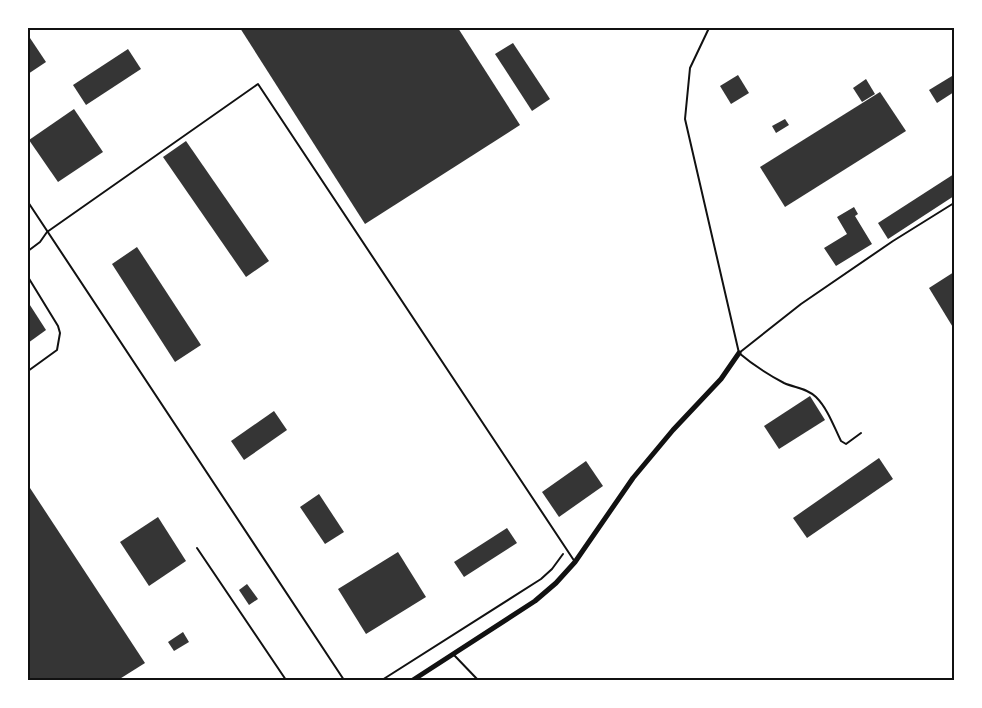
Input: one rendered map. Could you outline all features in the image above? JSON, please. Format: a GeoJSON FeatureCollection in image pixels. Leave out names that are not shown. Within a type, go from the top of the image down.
{"type":"FeatureCollection","features":[{"type":"Feature","properties":{"kind":"street"},"geometry":{"type":"LineString","coordinates":[[413,680],[535,601],[556,582],[574,562],[632,478],[720,379],[739,353]]}},
{"type":"Feature","properties":{"kind":"lane"},"geometry":{"type":"LineString","coordinates":[[709,28],[690,68],[684,119],[739,353],[755,367],[787,384],[802,388],[816,397],[828,414],[841,442],[846,444],[861,433]]}},
{"type":"Feature","properties":{"kind":"lane"},"geometry":{"type":"LineString","coordinates":[[28,251],[40,242],[47,232],[258,84],[574,562]]}},
{"type":"Feature","properties":{"kind":"lane"},"geometry":{"type":"LineString","coordinates":[[28,202],[344,680]]}},
{"type":"Feature","properties":{"kind":"lane"},"geometry":{"type":"LineString","coordinates":[[739,353],[817,292],[954,203]]}},
{"type":"Feature","properties":{"kind":"lane"},"geometry":{"type":"LineString","coordinates":[[28,277],[60,332],[57,350],[53,355],[28,372]]}},
{"type":"Feature","properties":{"kind":"lane"},"geometry":{"type":"LineString","coordinates":[[197,548],[286,680]]}},
{"type":"Feature","properties":{"kind":"lane"},"geometry":{"type":"LineString","coordinates":[[454,655],[478,680]]}},
{"type":"Feature","properties":{"kind":"path"},"geometry":{"type":"LineString","coordinates":[[382,680],[541,579],[552,569],[566,549]]}},
{"type":"Feature","properties":{"kind":"building"},"geometry":{"type":"Polygon","coordinates":[[[240,28],[458,28],[520,125],[365,224],[240,28]]]}},
{"type":"Feature","properties":{"kind":"building"},"geometry":{"type":"Polygon","coordinates":[[[28,35],[46,62],[28,74],[28,35]]]}},
{"type":"Feature","properties":{"kind":"building"},"geometry":{"type":"Polygon","coordinates":[[[513,43],[550,99],[532,111],[495,54],[513,43]]]}},
{"type":"Feature","properties":{"kind":"building"},"geometry":{"type":"Polygon","coordinates":[[[128,49],[141,69],[86,105],[73,85],[128,49]]]}},
{"type":"Feature","properties":{"kind":"building"},"geometry":{"type":"Polygon","coordinates":[[[738,75],[749,93],[731,104],[720,86],[738,75]]]}},
{"type":"Feature","properties":{"kind":"building"},"geometry":{"type":"Polygon","coordinates":[[[952,76],[954,92],[937,103],[929,90],[952,76]]]}},
{"type":"Feature","properties":{"kind":"building"},"geometry":{"type":"Polygon","coordinates":[[[866,79],[875,94],[862,102],[853,88],[866,79]]]}},
{"type":"Feature","properties":{"kind":"building"},"geometry":{"type":"Polygon","coordinates":[[[880,92],[906,131],[785,207],[760,167],[880,92]]]}},
{"type":"Feature","properties":{"kind":"building"},"geometry":{"type":"Polygon","coordinates":[[[74,109],[103,152],[58,182],[29,140],[74,109]]]}},
{"type":"Feature","properties":{"kind":"building"},"geometry":{"type":"Polygon","coordinates":[[[785,119],[789,125],[776,133],[772,126],[785,119]]]}},
{"type":"Feature","properties":{"kind":"building"},"geometry":{"type":"Polygon","coordinates":[[[186,141],[269,261],[246,277],[163,157],[186,141]]]}},
{"type":"Feature","properties":{"kind":"building"},"geometry":{"type":"Polygon","coordinates":[[[954,174],[954,196],[888,239],[878,223],[954,174]]]}},
{"type":"Feature","properties":{"kind":"building"},"geometry":{"type":"Polygon","coordinates":[[[854,207],[858,214],[855,216],[872,244],[836,266],[824,248],[847,234],[837,217],[854,207]]]}},
{"type":"Feature","properties":{"kind":"building"},"geometry":{"type":"Polygon","coordinates":[[[137,247],[201,345],[175,362],[112,264],[137,247]]]}},
{"type":"Feature","properties":{"kind":"building"},"geometry":{"type":"Polygon","coordinates":[[[954,272],[954,329],[929,288],[954,272]]]}},
{"type":"Feature","properties":{"kind":"building"},"geometry":{"type":"Polygon","coordinates":[[[28,302],[46,330],[28,343],[28,302]]]}},
{"type":"Feature","properties":{"kind":"building"},"geometry":{"type":"Polygon","coordinates":[[[810,396],[825,420],[779,449],[764,426],[810,396]]]}},
{"type":"Feature","properties":{"kind":"building"},"geometry":{"type":"Polygon","coordinates":[[[274,411],[287,430],[244,460],[231,441],[274,411]]]}},
{"type":"Feature","properties":{"kind":"building"},"geometry":{"type":"Polygon","coordinates":[[[879,458],[893,479],[807,538],[793,518],[879,458]]]}},
{"type":"Feature","properties":{"kind":"building"},"geometry":{"type":"Polygon","coordinates":[[[586,461],[603,486],[559,517],[542,492],[586,461]]]}},
{"type":"Feature","properties":{"kind":"building"},"geometry":{"type":"Polygon","coordinates":[[[30,488],[145,663],[118,680],[28,680],[28,490],[30,488]]]}},
{"type":"Feature","properties":{"kind":"building"},"geometry":{"type":"Polygon","coordinates":[[[319,494],[344,532],[325,544],[300,507],[319,494]]]}},
{"type":"Feature","properties":{"kind":"building"},"geometry":{"type":"Polygon","coordinates":[[[158,517],[186,561],[149,586],[120,542],[158,517]]]}},
{"type":"Feature","properties":{"kind":"building"},"geometry":{"type":"Polygon","coordinates":[[[507,528],[517,543],[464,577],[454,562],[507,528]]]}},
{"type":"Feature","properties":{"kind":"building"},"geometry":{"type":"Polygon","coordinates":[[[398,552],[426,597],[366,634],[338,589],[398,552]]]}},
{"type":"Feature","properties":{"kind":"building"},"geometry":{"type":"Polygon","coordinates":[[[247,584],[258,599],[249,605],[239,590],[247,584]]]}},
{"type":"Feature","properties":{"kind":"building"},"geometry":{"type":"Polygon","coordinates":[[[183,632],[189,642],[174,651],[168,642],[183,632]]]}}]}
